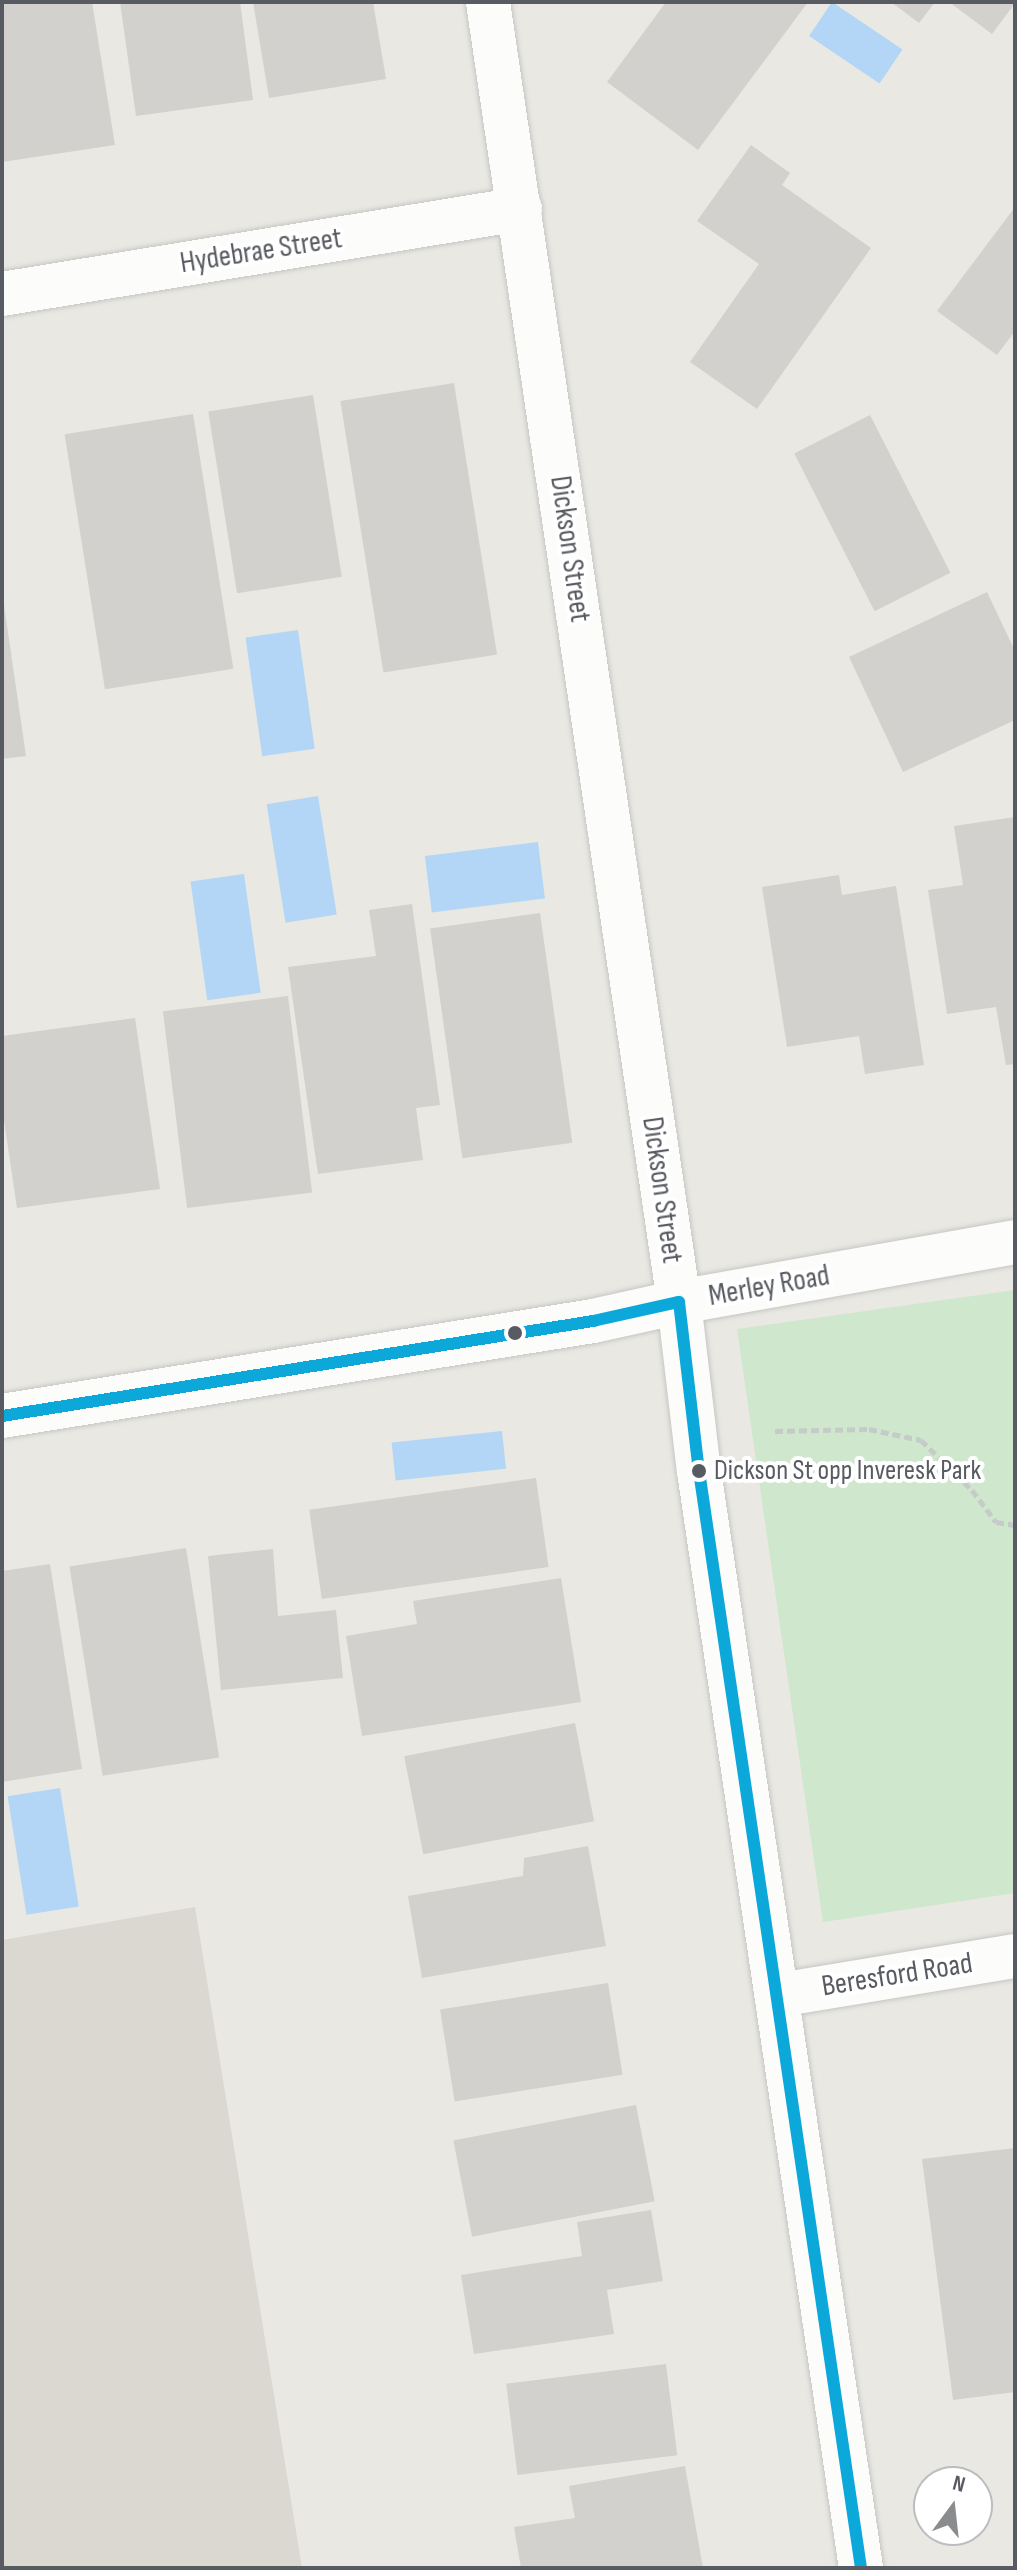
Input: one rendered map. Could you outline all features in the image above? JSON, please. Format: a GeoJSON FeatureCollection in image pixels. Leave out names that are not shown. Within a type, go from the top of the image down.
{"type":"FeatureCollection","features":[{"type":"Feature","properties":{"kind":"street","name":"Dickson Street"},"geometry":{"type":"LineString","coordinates":[[488,2],[679,1302],[699,1471],[779,1995],[861,2568]]}},
{"type":"Feature","properties":{"kind":"street","name":"Hydebrae Street"},"geometry":{"type":"LineString","coordinates":[[2,294],[520,209]]}},
{"type":"Feature","properties":{"kind":"street","name":"Merley Road"},"geometry":{"type":"LineString","coordinates":[[2,1416],[593,1321],[679,1302],[1015,1242]]}},
{"type":"Feature","properties":{"kind":"street","name":"Beresford Road"},"geometry":{"type":"LineString","coordinates":[[779,1995],[1015,1956]]}},
{"type":"Feature","properties":{"kind":"path"},"geometry":{"type":"LineString","coordinates":[[775,1431],[869,1429],[921,1440],[972,1490],[996,1522],[1015,1525]]}},
{"type":"Feature","properties":{"kind":"shaded area"},"geometry":{"type":"Polygon","coordinates":[[[195,1907],[302,2568],[2,2568],[2,1940],[195,1907]]]}},
{"type":"Feature","properties":{"kind":"green space"},"geometry":{"type":"Polygon","coordinates":[[[1015,1290],[1015,1893],[823,1922],[737,1329],[1015,1290]]]}},
{"type":"Feature","properties":{"kind":"water"},"geometry":{"type":"Polygon","coordinates":[[[832,2],[902,50],[880,84],[809,36],[832,2]]]}},
{"type":"Feature","properties":{"kind":"water"},"geometry":{"type":"Polygon","coordinates":[[[298,630],[315,749],[262,756],[246,637],[298,630]]]}},
{"type":"Feature","properties":{"kind":"water"},"geometry":{"type":"Polygon","coordinates":[[[318,796],[337,915],[285,923],[267,804],[318,796]]]}},
{"type":"Feature","properties":{"kind":"water"},"geometry":{"type":"Polygon","coordinates":[[[538,842],[545,899],[432,912],[425,856],[538,842]]]}},
{"type":"Feature","properties":{"kind":"water"},"geometry":{"type":"Polygon","coordinates":[[[244,874],[261,993],[207,1000],[191,882],[244,874]]]}},
{"type":"Feature","properties":{"kind":"water"},"geometry":{"type":"Polygon","coordinates":[[[502,1431],[506,1469],[396,1480],[392,1443],[502,1431]]]}},
{"type":"Feature","properties":{"kind":"water"},"geometry":{"type":"Polygon","coordinates":[[[60,1788],[79,1907],[26,1915],[8,1796],[60,1788]]]}},
{"type":"Feature","properties":{"kind":"building"},"geometry":{"type":"Polygon","coordinates":[[[2,2],[92,2],[115,145],[2,162],[2,2]]]}},
{"type":"Feature","properties":{"kind":"building"},"geometry":{"type":"Polygon","coordinates":[[[120,2],[240,2],[253,100],[136,116],[120,2]]]}},
{"type":"Feature","properties":{"kind":"building"},"geometry":{"type":"Polygon","coordinates":[[[253,2],[373,2],[386,79],[269,98],[253,2]]]}},
{"type":"Feature","properties":{"kind":"building"},"geometry":{"type":"Polygon","coordinates":[[[666,2],[808,2],[698,150],[607,82],[666,2]]]}},
{"type":"Feature","properties":{"kind":"building"},"geometry":{"type":"Polygon","coordinates":[[[891,2],[935,2],[919,23],[891,2]]]}},
{"type":"Feature","properties":{"kind":"building"},"geometry":{"type":"Polygon","coordinates":[[[949,2],[1015,2],[1015,3],[992,34],[949,2]]]}},
{"type":"Feature","properties":{"kind":"building"},"geometry":{"type":"Polygon","coordinates":[[[751,145],[790,173],[782,185],[871,248],[757,409],[690,362],[759,264],[697,221],[751,145]]]}},
{"type":"Feature","properties":{"kind":"building"},"geometry":{"type":"Polygon","coordinates":[[[1015,207],[1015,331],[997,355],[937,311],[1015,207]]]}},
{"type":"Feature","properties":{"kind":"building"},"geometry":{"type":"Polygon","coordinates":[[[454,383],[497,655],[383,673],[340,401],[454,383]]]}},
{"type":"Feature","properties":{"kind":"building"},"geometry":{"type":"Polygon","coordinates":[[[313,395],[342,577],[237,593],[208,412],[313,395]]]}},
{"type":"Feature","properties":{"kind":"building"},"geometry":{"type":"Polygon","coordinates":[[[193,414],[233,669],[105,689],[65,434],[193,414]]]}},
{"type":"Feature","properties":{"kind":"building"},"geometry":{"type":"Polygon","coordinates":[[[870,415],[950,573],[875,611],[794,454],[870,415]]]}},
{"type":"Feature","properties":{"kind":"building"},"geometry":{"type":"Polygon","coordinates":[[[2,591],[26,756],[2,759],[2,591]]]}},
{"type":"Feature","properties":{"kind":"building"},"geometry":{"type":"Polygon","coordinates":[[[987,592],[1015,651],[1015,720],[903,772],[849,657],[987,592]]]}},
{"type":"Feature","properties":{"kind":"building"},"geometry":{"type":"Polygon","coordinates":[[[1015,817],[1015,1064],[1006,1065],[996,1007],[947,1014],[928,890],[963,885],[954,826],[1015,817]]]}},
{"type":"Feature","properties":{"kind":"building"},"geometry":{"type":"Polygon","coordinates":[[[839,875],[842,895],[896,886],[924,1065],[865,1074],[859,1036],[787,1047],[762,887],[839,875]]]}},
{"type":"Feature","properties":{"kind":"building"},"geometry":{"type":"Polygon","coordinates":[[[412,904],[440,1105],[416,1108],[423,1160],[318,1174],[288,967],[376,956],[369,910],[412,904]]]}},
{"type":"Feature","properties":{"kind":"building"},"geometry":{"type":"Polygon","coordinates":[[[540,913],[572,1143],[462,1158],[430,928],[540,913]]]}},
{"type":"Feature","properties":{"kind":"building"},"geometry":{"type":"Polygon","coordinates":[[[288,996],[312,1193],[187,1208],[163,1011],[288,996]]]}},
{"type":"Feature","properties":{"kind":"building"},"geometry":{"type":"Polygon","coordinates":[[[135,1018],[160,1189],[17,1208],[2,1107],[2,1036],[135,1018]]]}},
{"type":"Feature","properties":{"kind":"building"},"geometry":{"type":"Polygon","coordinates":[[[536,1478],[549,1567],[322,1599],[309,1510],[536,1478]]]}},
{"type":"Feature","properties":{"kind":"building"},"geometry":{"type":"Polygon","coordinates":[[[186,1548],[219,1757],[103,1776],[69,1566],[186,1548]]]}},
{"type":"Feature","properties":{"kind":"building"},"geometry":{"type":"Polygon","coordinates":[[[273,1549],[278,1616],[336,1610],[343,1678],[221,1690],[208,1556],[273,1549]]]}},
{"type":"Feature","properties":{"kind":"building"},"geometry":{"type":"Polygon","coordinates":[[[50,1564],[82,1769],[2,1782],[2,1571],[50,1564]]]}},
{"type":"Feature","properties":{"kind":"building"},"geometry":{"type":"Polygon","coordinates":[[[561,1578],[581,1702],[362,1736],[346,1636],[417,1624],[413,1601],[561,1578]]]}},
{"type":"Feature","properties":{"kind":"building"},"geometry":{"type":"Polygon","coordinates":[[[575,1723],[594,1821],[423,1854],[404,1756],[575,1723]]]}},
{"type":"Feature","properties":{"kind":"building"},"geometry":{"type":"Polygon","coordinates":[[[588,1846],[606,1946],[422,1978],[408,1896],[523,1876],[524,1858],[588,1846]]]}},
{"type":"Feature","properties":{"kind":"building"},"geometry":{"type":"Polygon","coordinates":[[[608,1983],[623,2075],[455,2101],[440,2010],[608,1983]]]}},
{"type":"Feature","properties":{"kind":"building"},"geometry":{"type":"Polygon","coordinates":[[[636,2105],[655,2201],[472,2237],[453,2140],[636,2105]]]}},
{"type":"Feature","properties":{"kind":"building"},"geometry":{"type":"Polygon","coordinates":[[[1015,2148],[1015,2392],[953,2400],[922,2159],[1015,2148]]]}},
{"type":"Feature","properties":{"kind":"building"},"geometry":{"type":"Polygon","coordinates":[[[651,2210],[663,2281],[607,2290],[614,2334],[474,2354],[461,2275],[582,2256],[577,2222],[651,2210]]]}},
{"type":"Feature","properties":{"kind":"building"},"geometry":{"type":"Polygon","coordinates":[[[666,2364],[677,2455],[517,2475],[506,2384],[666,2364]]]}},
{"type":"Feature","properties":{"kind":"building"},"geometry":{"type":"Polygon","coordinates":[[[685,2466],[703,2568],[521,2568],[514,2527],[575,2518],[569,2486],[685,2466]]]}},
{"type":"Feature","properties":{"kind":"transit line"},"geometry":{"type":"LineString","coordinates":[[679,1302],[699,1471],[861,2568]]}},
{"type":"Feature","properties":{"kind":"transit line"},"geometry":{"type":"LineString","coordinates":[[2,1416],[593,1321],[679,1302]]}},
{"type":"Feature","properties":{"kind":"place","name":"Dickson St opp Inveresk Park"},"geometry":{"type":"Point","coordinates":[699,1471]}}]}
